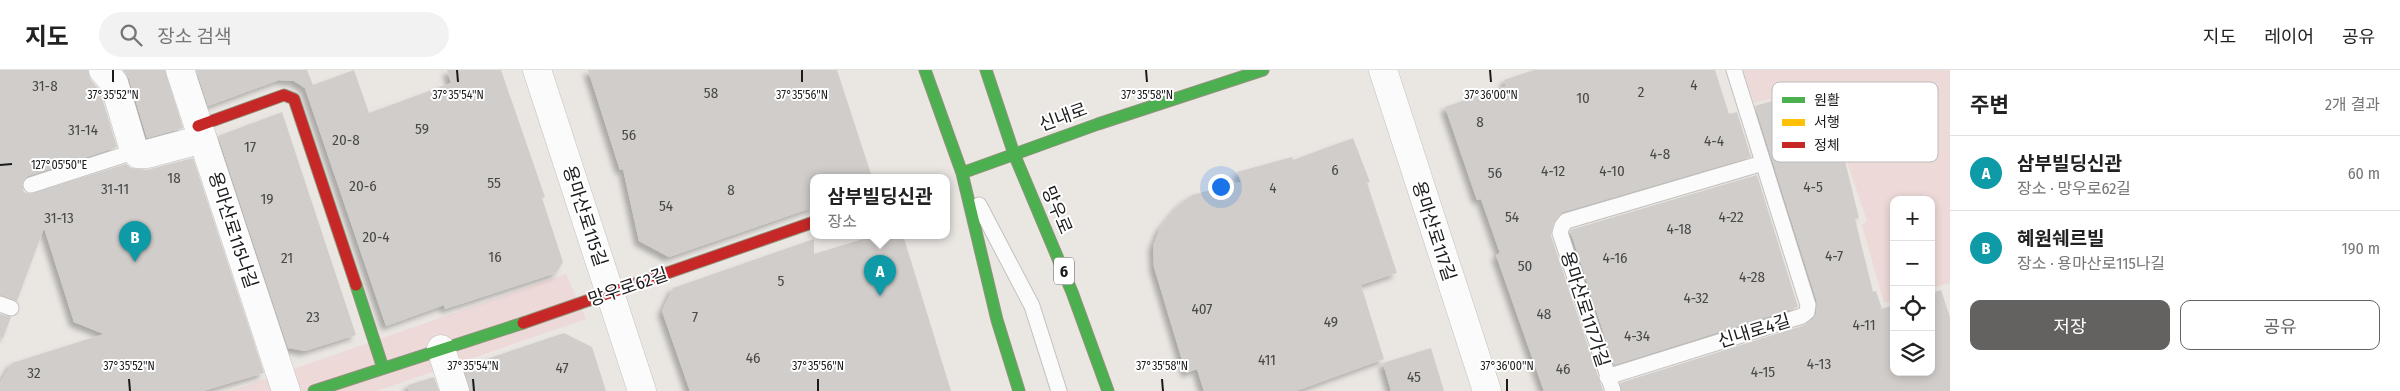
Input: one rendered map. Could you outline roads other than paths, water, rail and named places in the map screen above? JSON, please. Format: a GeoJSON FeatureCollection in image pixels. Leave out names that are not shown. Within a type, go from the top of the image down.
{"type":"FeatureCollection","features":[{"type":"Feature","properties":{"kind":"street"},"geometry":{"type":"LineString","coordinates":[[103,70],[111,77],[114,84],[138,154],[147,154],[200,133],[284,95],[291,96],[294,99],[383,368]]}},
{"type":"Feature","properties":{"kind":"street","name":"용마산로115나길"},"geometry":{"type":"LineString","coordinates":[[180,70],[286,391]]}},
{"type":"Feature","properties":{"kind":"street","name":"용마산로115길"},"geometry":{"type":"LineString","coordinates":[[537,70],[642,391]]}},
{"type":"Feature","properties":{"kind":"street"},"geometry":{"type":"LineString","coordinates":[[925,70],[954,176],[1019,391]]}},
{"type":"Feature","properties":{"kind":"street","name":"망우로"},"geometry":{"type":"LineString","coordinates":[[986,70],[1014,154],[1072,292],[1108,391]]}},
{"type":"Feature","properties":{"kind":"street","name":"신내로"},"geometry":{"type":"LineString","coordinates":[[954,176],[1098,124],[1263,70]]}},
{"type":"Feature","properties":{"kind":"street","name":"용마산로117길"},"geometry":{"type":"LineString","coordinates":[[1383,70],[1487,391]]}},
{"type":"Feature","properties":{"kind":"street","name":"망우로62길"},"geometry":{"type":"LineString","coordinates":[[314,391],[611,294],[810,223]]}},
{"type":"Feature","properties":{"kind":"street"},"geometry":{"type":"LineString","coordinates":[[441,349],[455,391]]}},
{"type":"Feature","properties":{"kind":"lane","name":"신내로4길"},"geometry":{"type":"LineString","coordinates":[[1610,384],[1802,316],[1807,312],[1808,305],[1734,70]]}},
{"type":"Feature","properties":{"kind":"lane"},"geometry":{"type":"LineString","coordinates":[[31,186],[136,151]]}},
{"type":"Feature","properties":{"kind":"lane","name":"용마산로117가길"},"geometry":{"type":"LineString","coordinates":[[1610,384],[1560,233],[1562,226],[1566,221],[1763,163]]}},
{"type":"Feature","properties":{"kind":"lane"},"geometry":{"type":"LineString","coordinates":[[954,176],[1032,306],[1059,391]]}},
{"type":"Feature","properties":{"kind":"place","name":"혜원쉐르빌"},"geometry":{"type":"Point","coordinates":[135,262]}},
{"type":"Feature","properties":{"kind":"place","name":"삼부빌딩신관"},"geometry":{"type":"Point","coordinates":[880,296]}}]}
